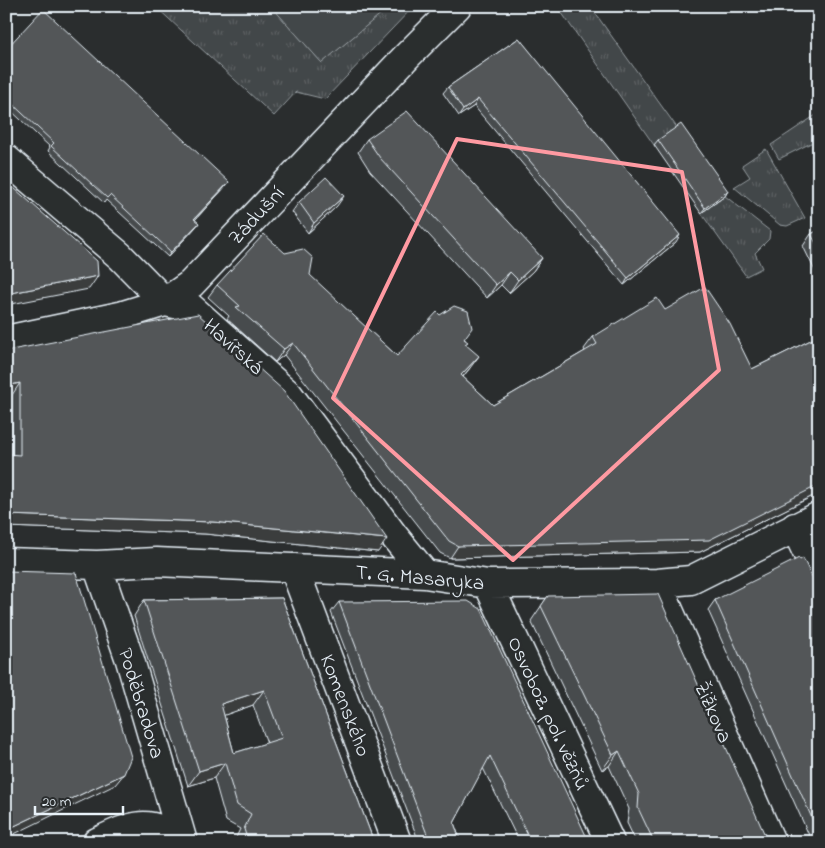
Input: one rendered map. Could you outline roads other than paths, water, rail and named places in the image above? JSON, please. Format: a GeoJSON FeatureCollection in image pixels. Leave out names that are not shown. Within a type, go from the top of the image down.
{"type":"FeatureCollection","features":[{"type":"Feature","properties":{"kind":"street","name":"Zádušní"},"geometry":{"type":"LineString","coordinates":[[6,340],[120,316],[165,302],[191,284],[406,57],[457,6]]}},
{"type":"Feature","properties":{"kind":"street"},"geometry":{"type":"LineString","coordinates":[[6,159],[120,256],[165,302]]}},
{"type":"Feature","properties":{"kind":"street","name":"Havířská"},"geometry":{"type":"LineString","coordinates":[[165,302],[190,307],[289,395],[394,536],[425,574]]}},
{"type":"Feature","properties":{"kind":"street"},"geometry":{"type":"LineString","coordinates":[[807,521],[815,568]]}},
{"type":"Feature","properties":{"kind":"street","name":"T. G. Masaryka"},"geometry":{"type":"LineString","coordinates":[[6,562],[97,566],[156,562],[294,568],[425,574],[488,584],[657,583],[691,580],[807,521]]}},
{"type":"Feature","properties":{"kind":"street","name":"Poděbradova"},"geometry":{"type":"LineString","coordinates":[[97,566],[130,660],[183,842]]}},
{"type":"Feature","properties":{"kind":"street","name":"Komenského"},"geometry":{"type":"LineString","coordinates":[[294,568],[398,842]]}},
{"type":"Feature","properties":{"kind":"street","name":"Žižkova"},"geometry":{"type":"LineString","coordinates":[[657,583],[771,842]]}},
{"type":"Feature","properties":{"kind":"street","name":"Osvoboz. pol. vězňů"},"geometry":{"type":"LineString","coordinates":[[488,584],[610,842]]}},
{"type":"Feature","properties":{"kind":"street"},"geometry":{"type":"LineString","coordinates":[[97,842],[125,828],[144,825],[160,828],[179,842]]}}]}
